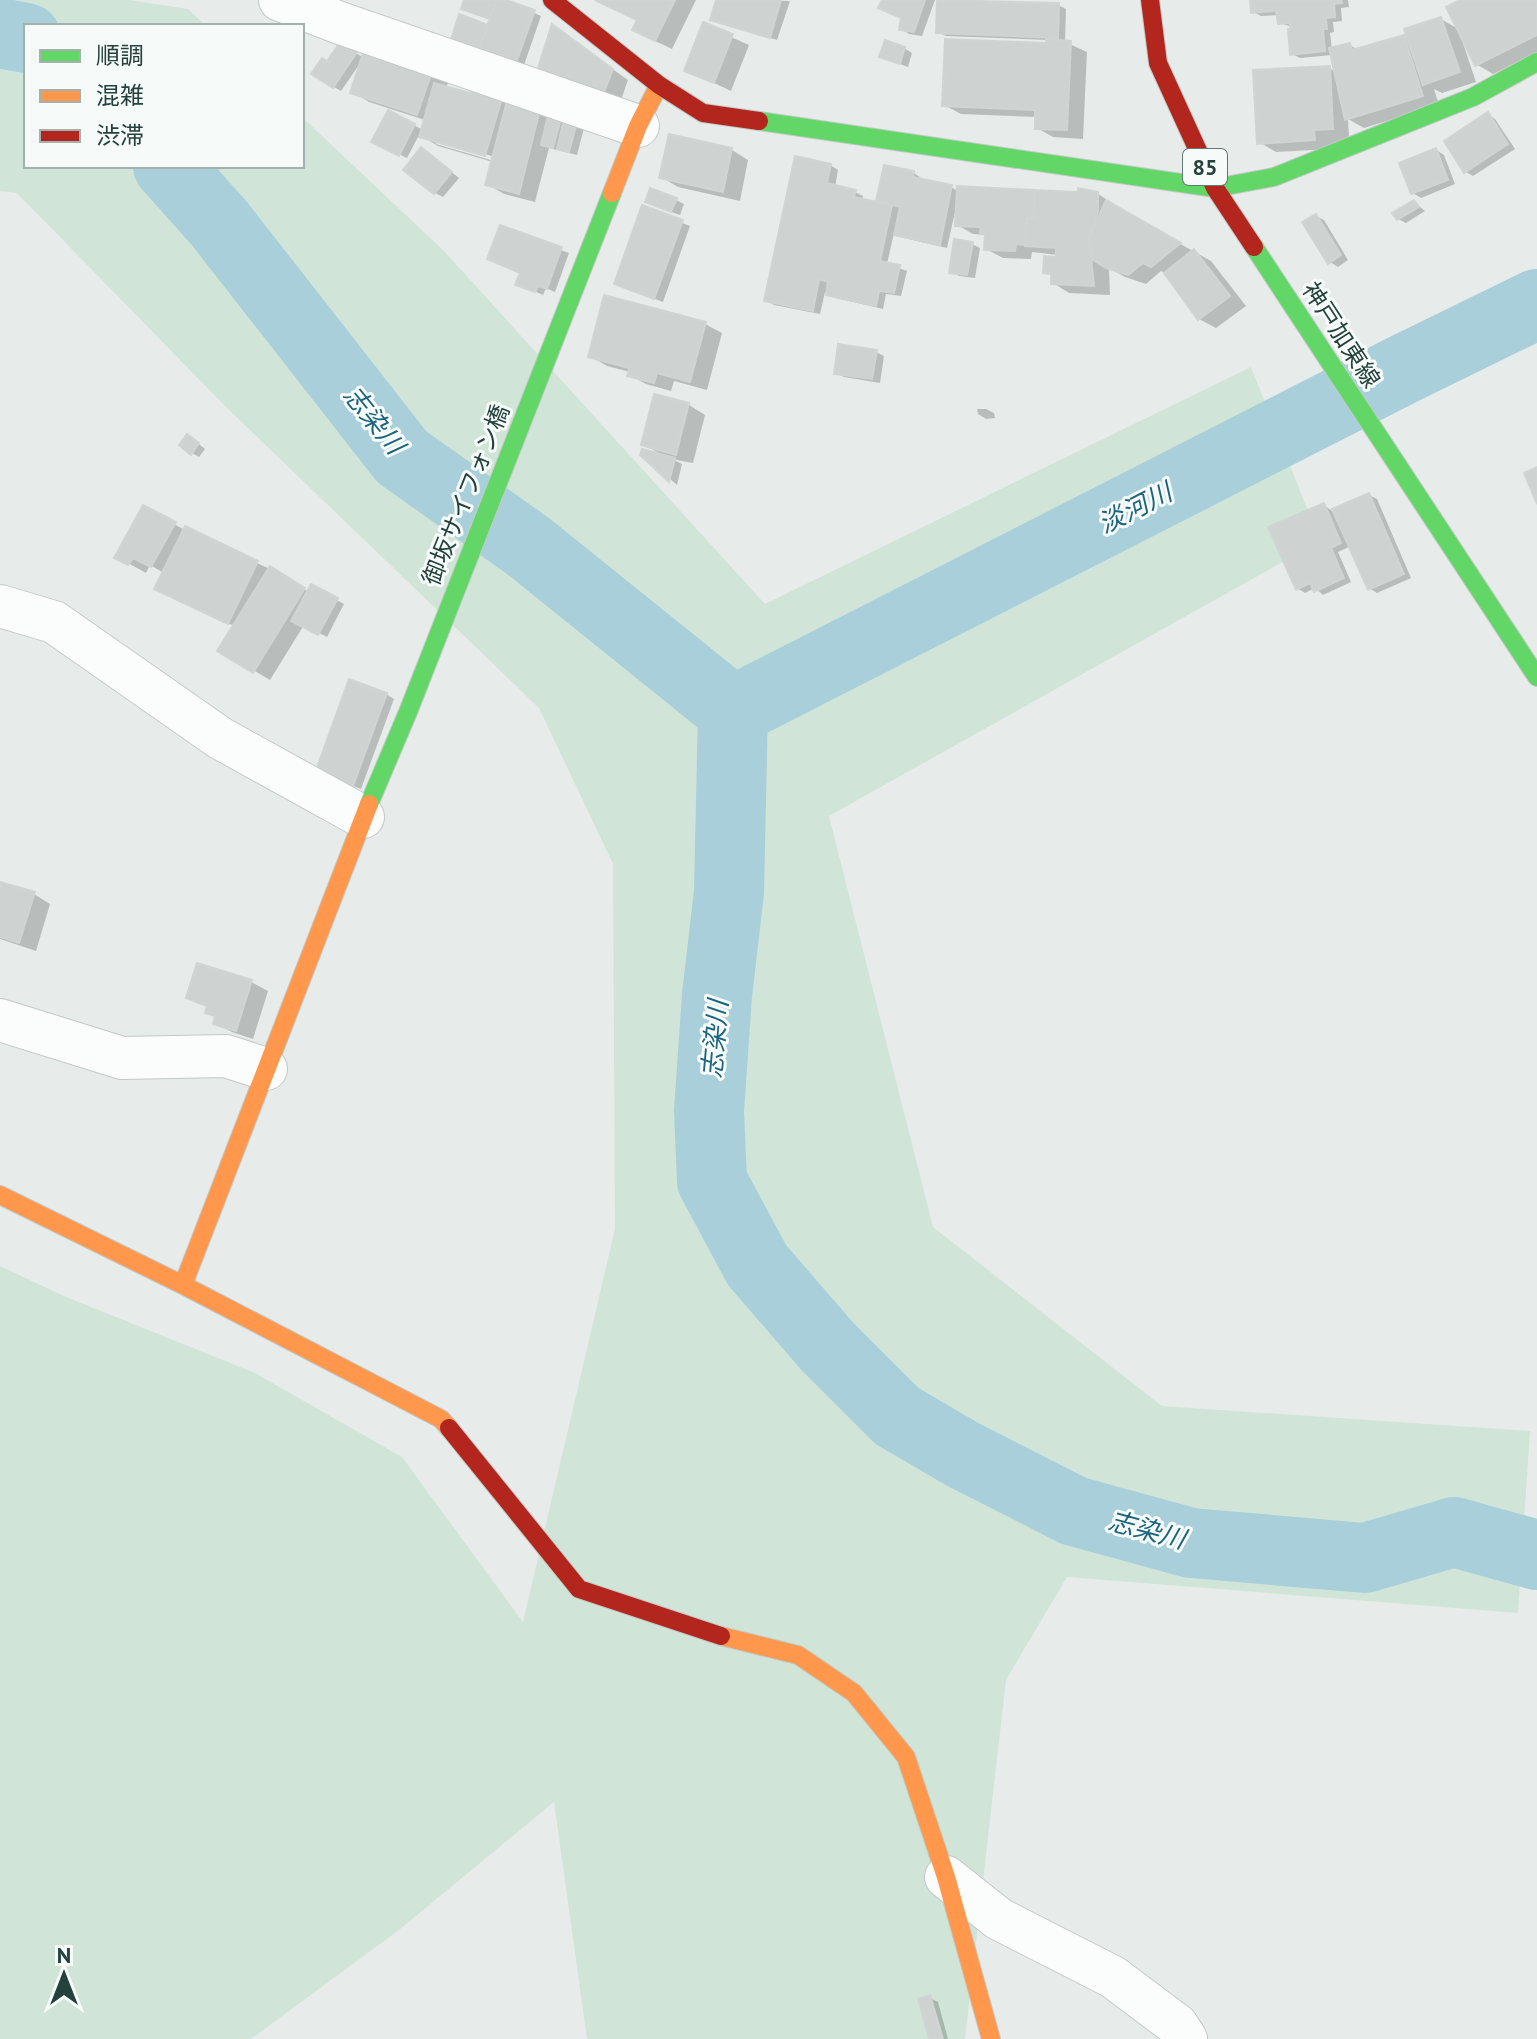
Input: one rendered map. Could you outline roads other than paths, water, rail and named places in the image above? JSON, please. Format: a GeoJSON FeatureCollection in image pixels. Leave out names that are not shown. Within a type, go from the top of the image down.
{"type":"FeatureCollection","features":[{"type":"Feature","properties":{"kind":"street"},"geometry":{"type":"LineString","coordinates":[[280,0],[638,126]]}},
{"type":"Feature","properties":{"kind":"street"},"geometry":{"type":"LineString","coordinates":[[552,0],[659,85],[703,113],[1215,188],[1274,177],[1473,97],[1537,62]]}},
{"type":"Feature","properties":{"kind":"street","name":"神戸加東線"},"geometry":{"type":"LineString","coordinates":[[1150,0],[1158,63],[1215,188],[1537,677]]}},
{"type":"Feature","properties":{"kind":"street","name":"御坂サイフォン橋"},"geometry":{"type":"LineString","coordinates":[[183,1285],[363,817],[408,712],[638,126],[659,85]]}},
{"type":"Feature","properties":{"kind":"street"},"geometry":{"type":"LineString","coordinates":[[0,606],[54,622],[220,738],[363,817]]}},
{"type":"Feature","properties":{"kind":"street"},"geometry":{"type":"LineString","coordinates":[[0,1020],[122,1058],[226,1056],[266,1069]]}},
{"type":"Feature","properties":{"kind":"street"},"geometry":{"type":"LineString","coordinates":[[0,1195],[183,1285],[441,1419],[579,1589],[704,1632],[798,1655],[854,1693],[906,1757],[946,1877],[991,2039]]}},
{"type":"Feature","properties":{"kind":"street"},"geometry":{"type":"LineString","coordinates":[[946,1877],[999,1919],[1113,1977],[1177,2025],[1186,2039]]}},
{"type":"Feature","properties":{"kind":"waterway","name":"志染川"},"geometry":{"type":"LineString","coordinates":[[0,33],[24,38]]}},
{"type":"Feature","properties":{"kind":"waterway","name":"志染川"},"geometry":{"type":"LineString","coordinates":[[170,168],[219,223],[402,457],[528,546],[733,711]]}},
{"type":"Feature","properties":{"kind":"waterway","name":"淡河川"},"geometry":{"type":"LineString","coordinates":[[733,711],[1537,304]]}},
{"type":"Feature","properties":{"kind":"waterway","name":"志染川"},"geometry":{"type":"LineString","coordinates":[[733,711],[729,892],[717,995],[709,1111],[712,1181],[757,1265],[827,1346],[897,1416],[962,1454],[1074,1511],[1191,1543],[1365,1558],[1454,1532],[1537,1555]]}}]}
